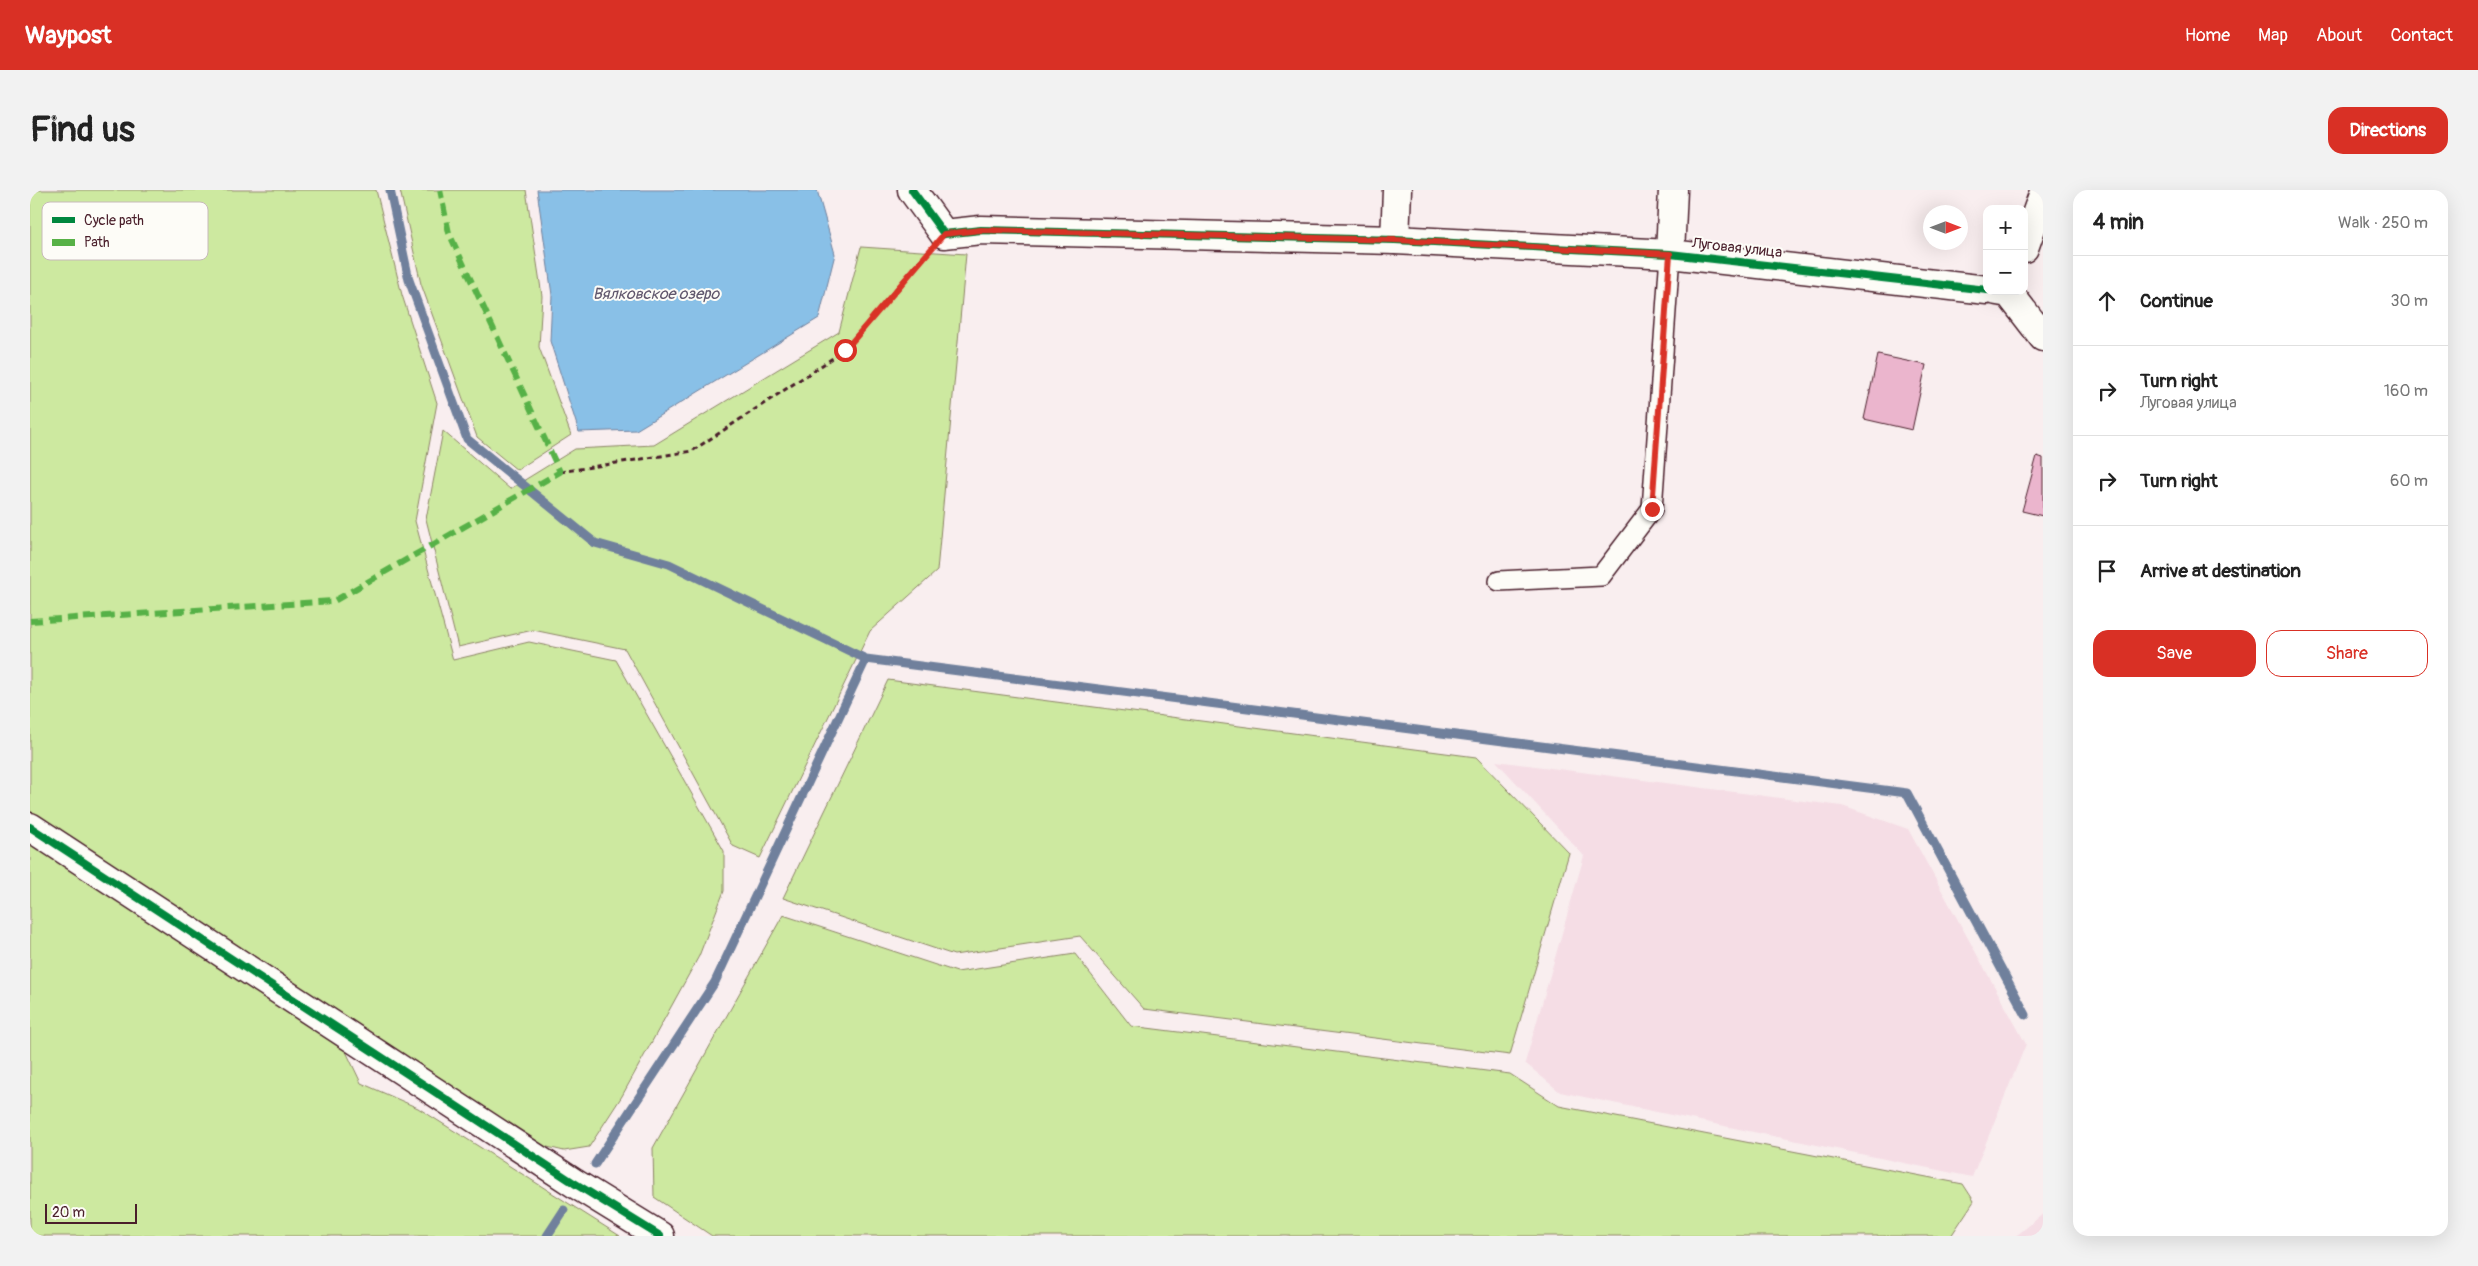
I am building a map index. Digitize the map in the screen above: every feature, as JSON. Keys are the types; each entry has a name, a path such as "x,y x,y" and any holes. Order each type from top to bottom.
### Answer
{"street":[{"path":"912,190 944,234"},
{"path":"1395,240 1397,190"},
{"path":"1670,254 1673,190"},
{"path":"2028,237 2043,195"},
{"name":"Луговая улица","path":"944,234 981,230 1395,240 1670,254 1983,289"},
{"name":"Луговая улица","path":"2004,295 2043,337"},
{"path":"30,828 574,1183 660,1236"}],"lane":[{"path":"1499,580 1601,576 1652,509 1670,254"}],"path":[{"path":"560,472 692,450 845,350 944,234"}],"shaded area":[{"path":"1496,761 1842,806 1908,829 2026,1044 1972,1177 1560,1092 1525,1063 1584,856"},
{"path":"2043,1214 2043,1236 2016,1236"}],"green space":[{"path":"30,190 376,190 402,295 437,403 415,521 453,660 529,642 616,660 724,851 724,891 699,956 622,1096 589,1147 564,1151 539,1145 30,811"},
{"path":"400,190 526,190 542,296 539,347 571,435 517,470 477,437 421,284"},
{"path":"861,247 966,254 937,571 870,631 760,858 733,846 625,649 533,630 458,647 426,519 443,431 510,489 575,449 654,445 839,332"},
{"path":"888,680 1476,757 1569,853 1510,1055 1144,1009 1080,936 954,955 783,898"},
{"path":"30,844 342,1043 361,1083 418,1108 620,1236 30,1236"},
{"path":"783,915 957,972 1075,954 1131,1026 1510,1074 1559,1106 1963,1184 1974,1201 1951,1236 712,1236 654,1197 653,1148"}],"water":[{"name":"Вялковское озеро","path":"537,190 817,190 835,254 819,318 636,430 579,432 550,341 552,295"}],"building":[{"path":"1878,355 1926,365 1912,430 1864,419"},
{"path":"2037,456 2043,458 2043,516 2022,511"}],"waterway":[{"path":"390,190 409,280 467,439 595,543 669,564 866,659 1907,793 2026,1015"},
{"path":"595,1164 715,982 866,659"},
{"path":"547,1236 564,1210"}],"marked path":[{"path":"30,621 334,601 560,472 449,233 440,190"}],"cycle path":[{"path":"912,190 944,234 981,230 1395,240 1670,254 1983,290"},
{"path":"30,827 574,1183 660,1236"}],"route":[{"path":"845,350 944,234 981,230 1395,240 1670,254 1652,509"}]}
